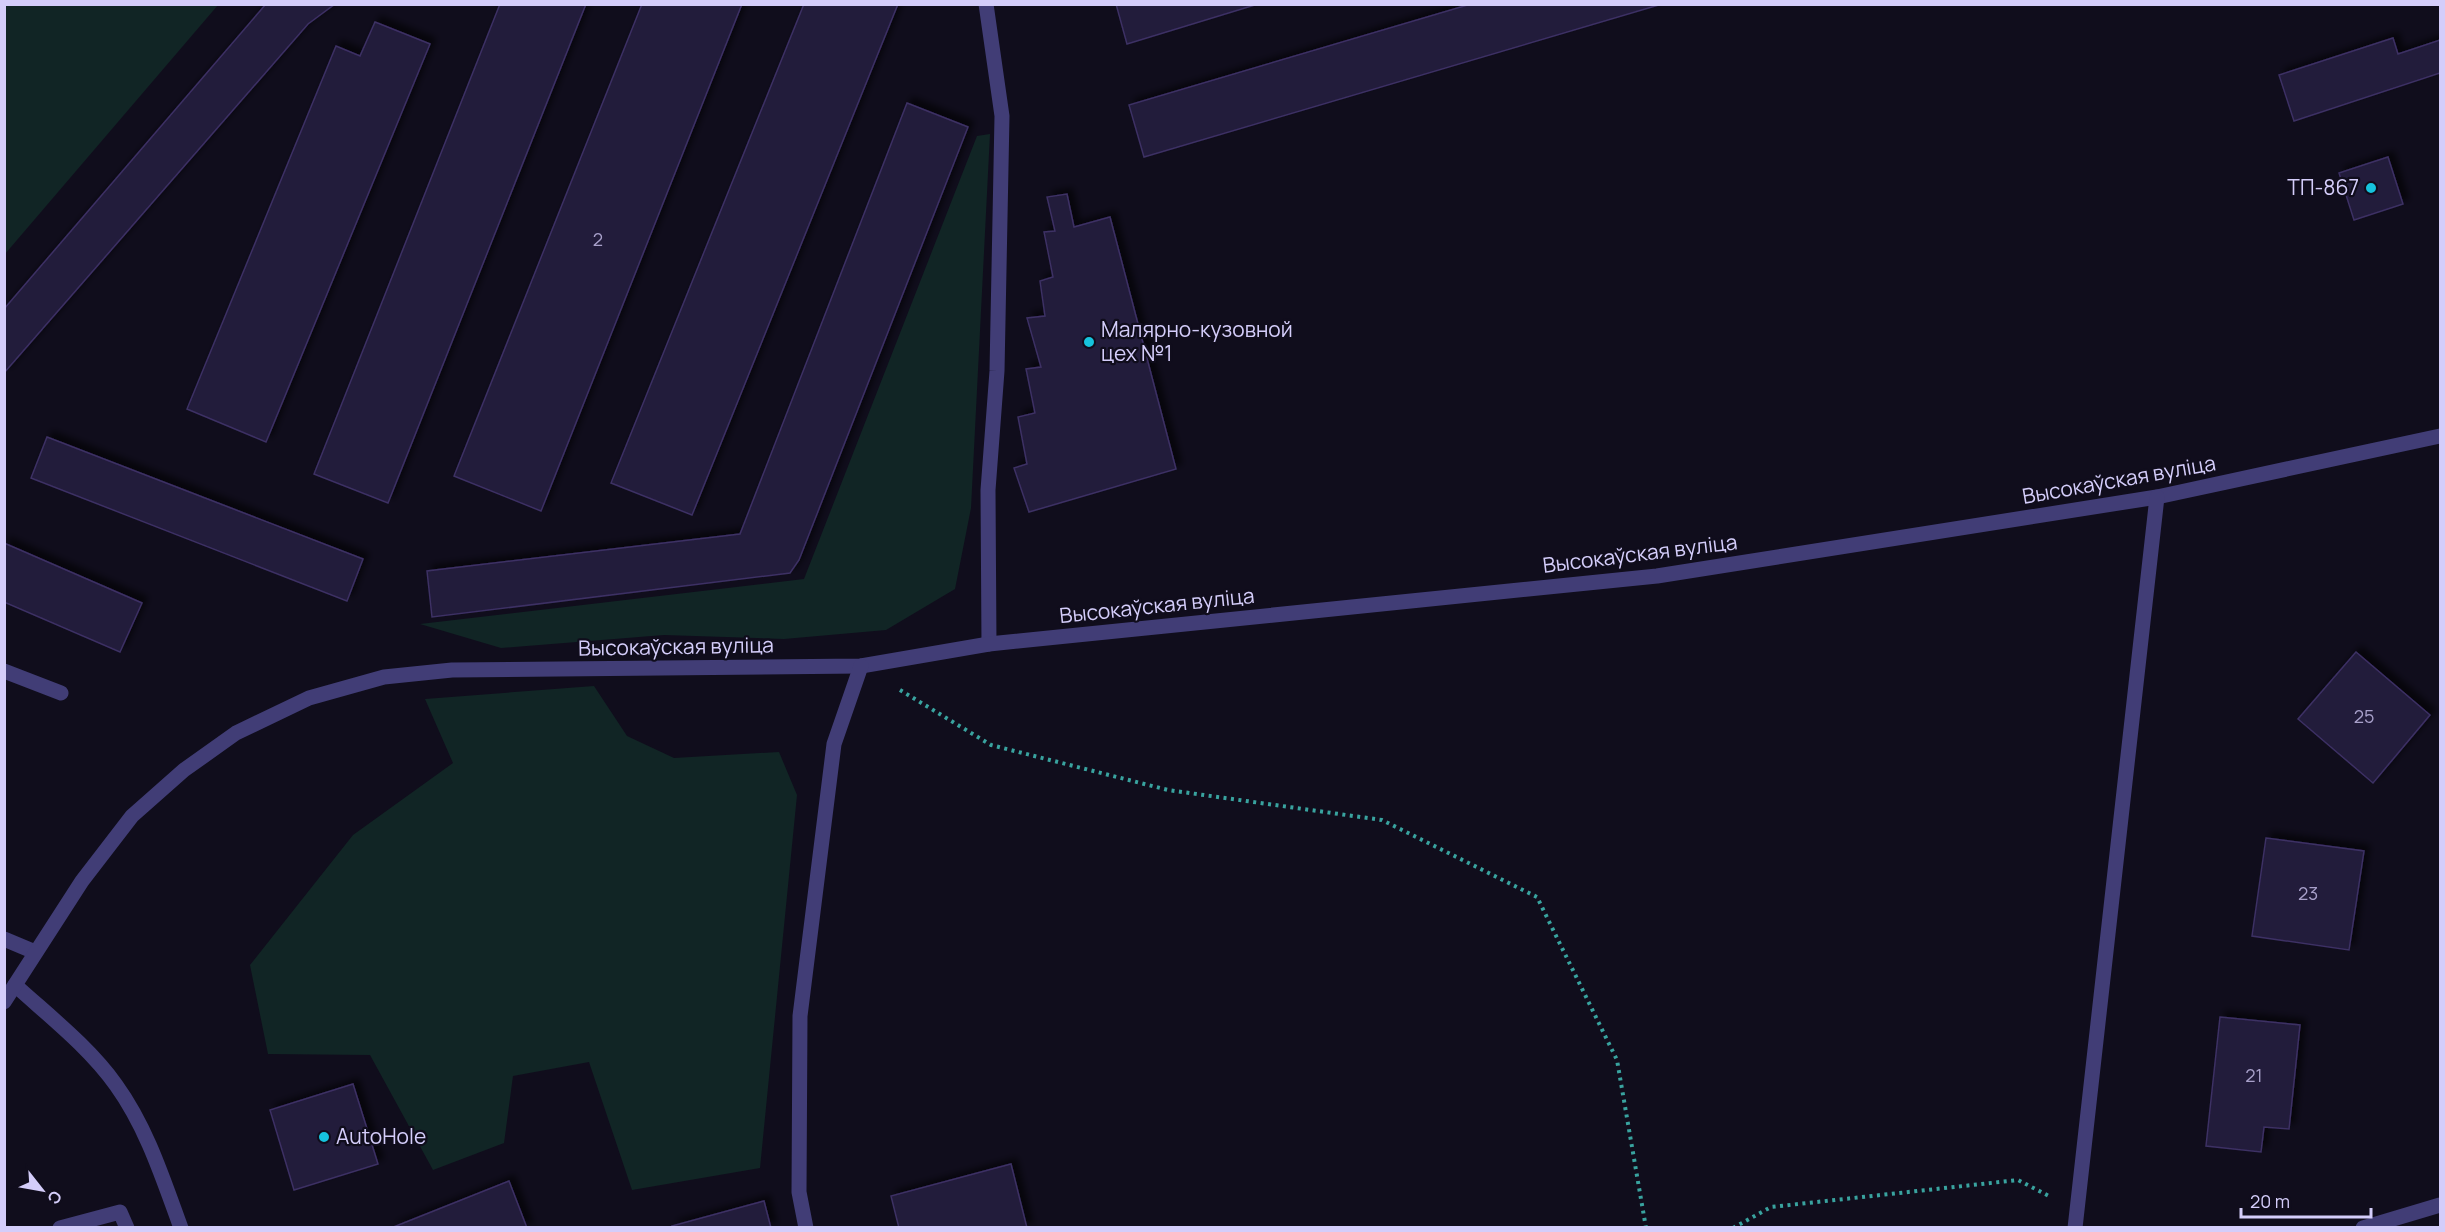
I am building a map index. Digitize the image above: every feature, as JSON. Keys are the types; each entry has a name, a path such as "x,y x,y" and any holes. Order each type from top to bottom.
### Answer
{"street":[{"path":"986,4 1002,116 997,360 988,490 989,644"},
{"name":"Высокаўская вуліца","path":"4,1002 82,881 132,816 184,770 236,733 309,698 384,677 452,670 861,666 989,644 1657,576 2157,497 2440,436"},
{"path":"2075,1227 2157,497"},
{"path":"806,1227 799,1192 800,1016 834,744 861,666"},
{"path":"4,671 61,693"},
{"path":"4,939 35,952"},
{"path":"15,985 91,1055 116,1085 140,1123 181,1227"},
{"path":"2363,1227 2440,1205"},
{"path":"60,1227 120,1212 127,1227"}],"path":[{"path":"861,666 991,745 1168,790 1382,820 1537,897 1617,1060 1646,1227"},
{"path":"1733,1227 1771,1207 2018,1180 2055,1199"}],"green space":[{"path":"4,5 218,5 5,254"},
{"path":"990,134 971,508 955,589 886,630 784,639 664,635 501,648 420,624 804,579 977,136"},
{"path":"594,686 627,736 674,758 779,752 797,795 760,1168 632,1190 589,1062 513,1076 504,1143 433,1170 370,1055 268,1054 250,965 353,835 453,763 425,699"}],"building":[{"path":"266,4 335,4 308,24 4,373 4,309"},
{"path":"500,4 586,4 388,503 314,474"},
{"path":"642,4 742,4 541,511 454,476"},
{"path":"804,4 898,4 692,515 611,483"},
{"path":"1116,4 1258,4 1127,44"},
{"path":"1471,4 1662,4 1144,157 1129,105"},
{"path":"375,22 430,44 266,442 187,409 336,46 360,56"},
{"path":"2393,38 2398,54 2440,40 2440,73 2294,121 2279,75"},
{"path":"907,103 968,127 799,560 790,573 432,617 427,571 740,534"},
{"name":"ТП-867","path":"2388,157 2403,204 2354,220 2339,173"},
{"name":"Малярно-кузовной цех №1","path":"1067,194 1074,227 1110,217 1176,469 1029,512 1014,468 1027,464 1018,417 1035,413 1026,369 1041,367 1027,318 1045,316 1040,281 1053,277 1044,232 1055,231 1047,197"},
{"path":"47,437 363,559 347,601 31,478"},
{"path":"4,543 142,603 120,652 4,602"},
{"path":"2356,652 2430,715 2373,783 2298,719"},
{"path":"2266,838 2364,851 2349,950 2252,936"},
{"path":"2220,1017 2300,1025 2289,1129 2264,1127 2261,1152 2206,1146"},
{"name":"AutoHole","path":"353,1084 378,1164 294,1190 270,1110"},
{"path":"1011,1164 1027,1228 899,1228 891,1196"},
{"path":"509,1181 527,1228 391,1228"},
{"path":"764,1201 771,1228 673,1228 672,1226"}],"place":[{"name":"ТП-867","path":"2371,188"},
{"name":"Малярно-кузовной цех №1","path":"1089,342"},
{"name":"AutoHole","path":"324,1137"}]}
